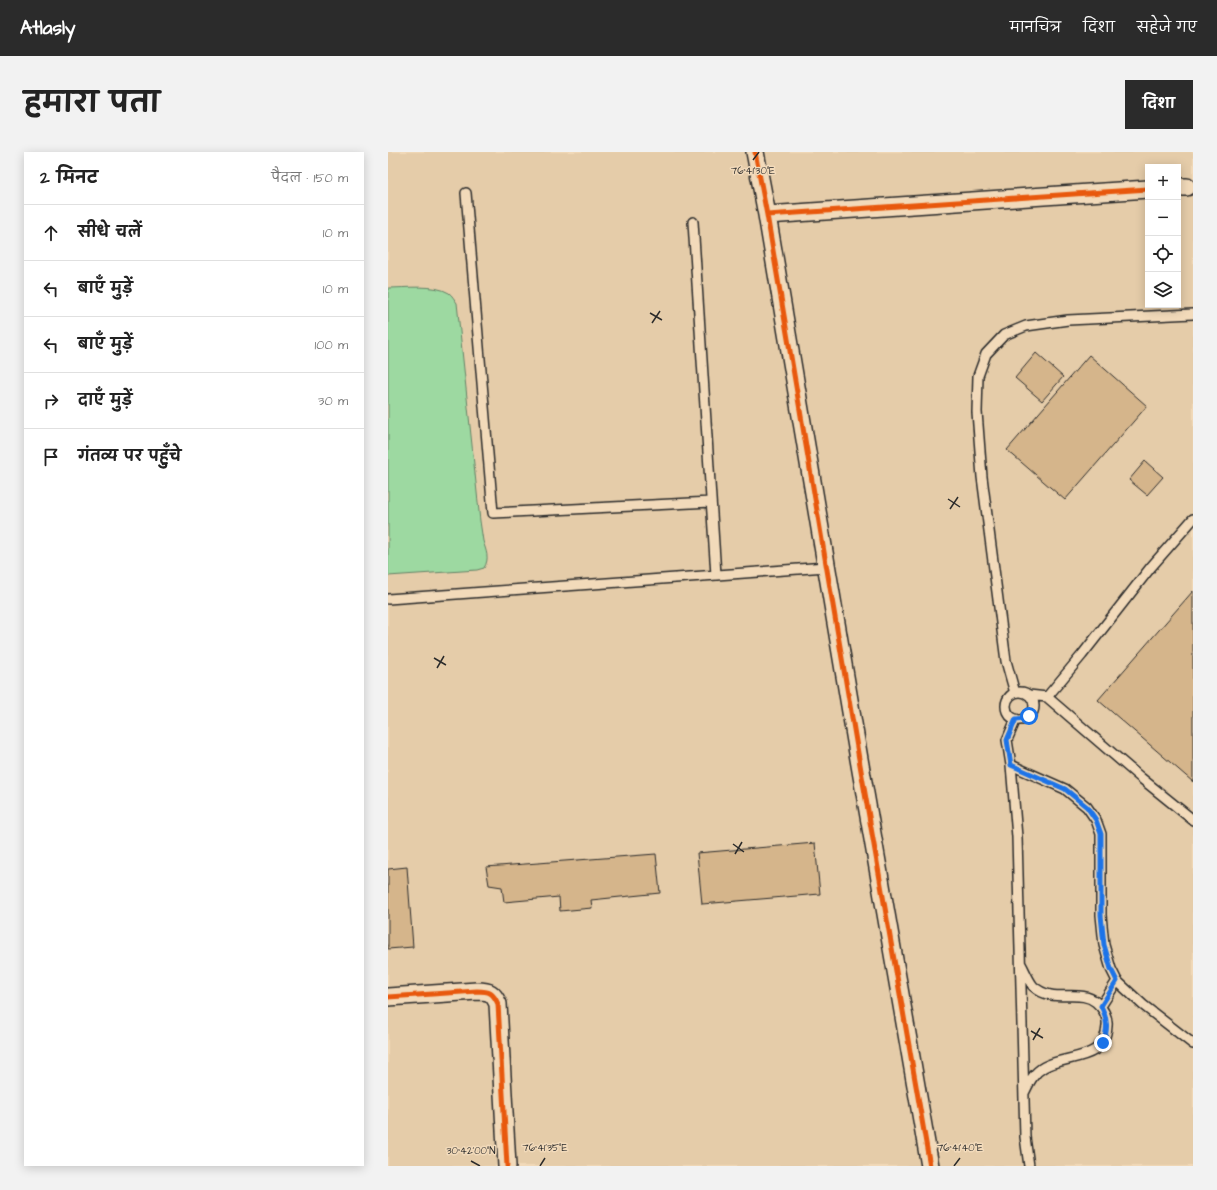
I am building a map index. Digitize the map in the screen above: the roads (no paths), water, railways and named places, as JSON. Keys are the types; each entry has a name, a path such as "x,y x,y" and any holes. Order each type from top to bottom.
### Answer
{"street":[{"path":"755,152 930,1166"},
{"path":"767,215 1145,189"},
{"path":"388,997 477,991 486,991 494,995 498,1004 507,1166"}],"lane":[{"path":"466,193 493,513 711,502"},
{"path":"693,222 716,575"},
{"path":"1015,693 1006,661 982,477 977,412 978,376 986,354 1004,335 1026,326 1068,320 1193,314"},
{"path":"1047,697 1082,656 1151,567 1193,519"},
{"path":"388,599 826,567"},
{"path":"1029,695 1033,703 1032,712 1025,718 1016,719 1009,714 1006,706 1008,698 1015,693 1022,692 1029,695 1047,697 1141,778 1193,820"},
{"path":"1016,719 1007,740 1011,765 1017,837 1025,1137 1029,1166"},
{"path":"1011,765 1065,789 1087,807 1096,820 1101,834 1101,915 1104,945 1111,969 1117,981 1144,1005 1193,1044"},
{"path":"1020,961 1032,985 1040,991 1058,996 1082,996 1093,1000 1101,1006 1105,1014 1107,1024 1103,1043 1096,1050 1086,1054 1066,1058 1043,1067 1036,1072 1024,1094"},
{"path":"1101,1006 1117,981"}]}
